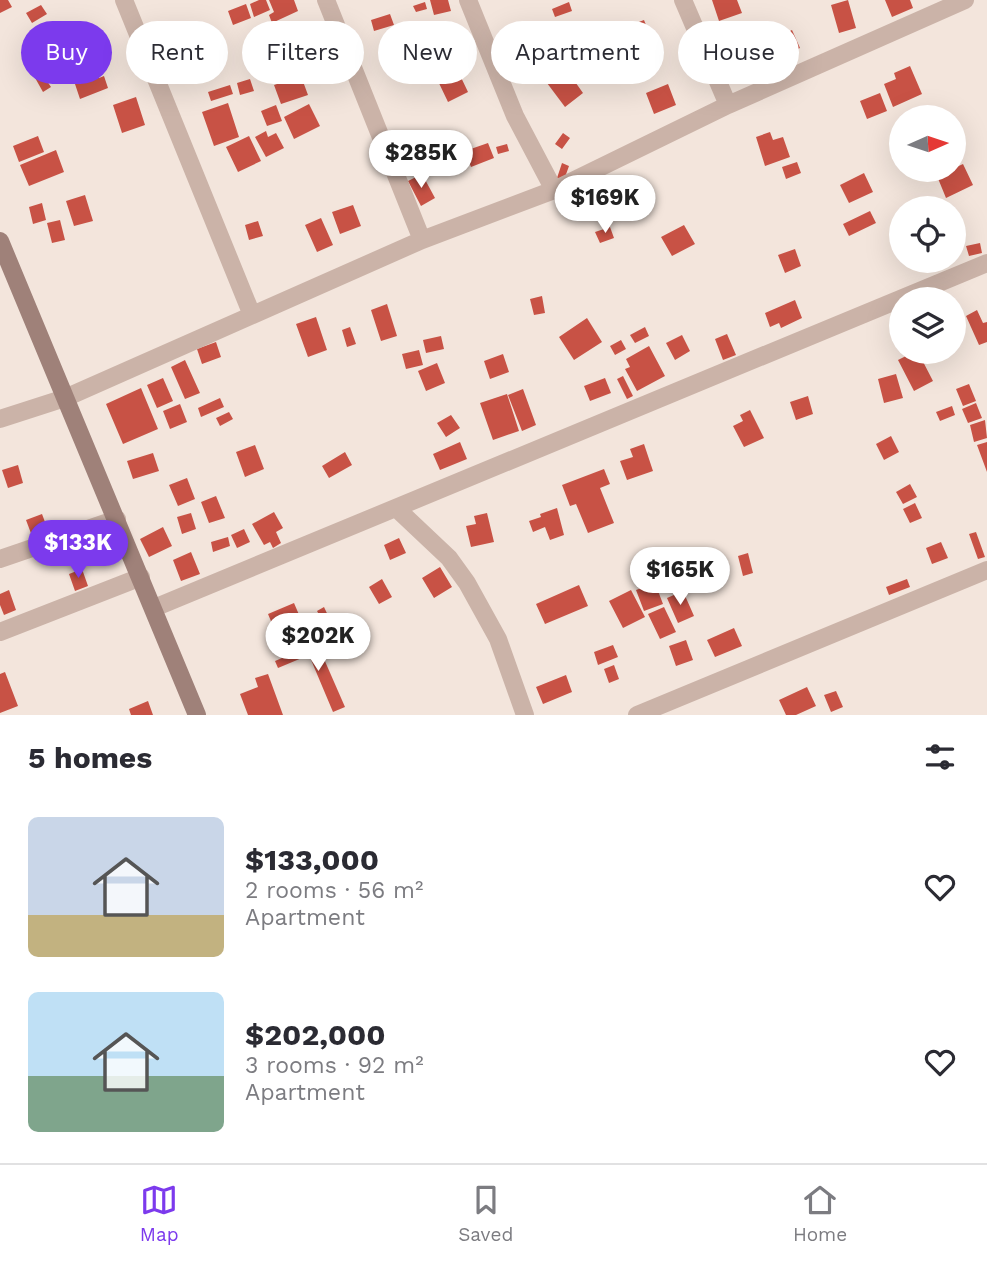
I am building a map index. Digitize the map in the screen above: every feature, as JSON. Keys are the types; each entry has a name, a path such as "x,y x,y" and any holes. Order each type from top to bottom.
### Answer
{"street":[{"path":"124,0 252,316"},
{"path":"326,0 422,240"},
{"path":"468,0 515,116 554,190"},
{"path":"683,0 728,105"},
{"path":"0,419 65,398 422,240 554,190 728,105 965,0"},
{"path":"0,241 197,715"},
{"path":"154,608 987,263"},
{"path":"396,508 449,558 467,583 498,639 525,715"},
{"path":"0,559 117,519"},
{"path":"637,715 987,570"},
{"path":"0,632 141,577"}],"building":[{"path":"0,0 8,0 12,7 0,13"},
{"path":"266,0 270,10 254,17 250,4"},
{"path":"269,0 294,0 298,11 271,21 269,15 274,12"},
{"path":"430,0 448,0 451,11 434,15"},
{"path":"712,0 737,0 742,13 719,21"},
{"path":"848,0 856,28 839,33 831,5"},
{"path":"885,0 910,0 913,8 892,17"},
{"path":"425,2 427,9 416,12 413,6"},
{"path":"569,2 572,11 555,17 552,9"},
{"path":"246,4 251,18 233,25 228,11"},
{"path":"41,5 47,14 31,21 26,13"},
{"path":"390,14 393,21 378,21 378,30 374,31 371,20"},
{"path":"910,66 922,94 892,105 884,84 896,79 894,73"},
{"path":"237,83 252,84 254,91 240,95"},
{"path":"38,84 49,84 51,87 43,92"},
{"path":"75,84 107,84 108,88 80,99"},
{"path":"304,84 308,95 281,104 274,85"},
{"path":"439,84 464,84 468,92 448,102"},
{"path":"548,84 577,84 583,93 565,107"},
{"path":"668,84 676,105 654,114 646,93"},
{"path":"230,85 233,94 211,101 208,92"},
{"path":"880,93 887,111 867,119 860,101"},
{"path":"136,97 145,125 122,133 113,105"},
{"path":"228,103 239,137 214,146 202,112"},
{"path":"309,104 320,126 294,139 284,117"},
{"path":"276,105 282,121 267,126 261,111"},
{"path":"266,131 268,137 276,133 284,148 266,157 255,137"},
{"path":"770,132 773,140 783,137 790,157 765,166 756,137"},
{"path":"563,133 570,138 562,149 555,144"},
{"path":"38,136 44,152 19,162 13,146"},
{"path":"249,136 261,161 238,172 226,147"},
{"path":"488,143 494,158 471,167 465,151"},
{"path":"507,144 509,151 498,154 496,147"},
{"path":"56,150 64,172 29,186 20,165"},
{"path":"797,162 801,173 786,179 782,167"},
{"path":"562,163 569,166 564,180 557,178"},
{"path":"966,170 973,185 945,196 939,182 966,182"},
{"path":"864,173 873,192 849,203 840,185"},
{"path":"422,174 435,198 421,206 408,181"},
{"path":"85,195 93,221 74,226 66,201"},
{"path":"42,203 46,220 33,224 29,207"},
{"path":"353,205 361,226 340,234 332,212"},
{"path":"870,211 876,223 849,236 843,224"},
{"path":"321,218 333,245 317,252 305,225"},
{"path":"60,220 65,240 52,243 47,223"},
{"path":"258,221 263,236 249,240 245,225"},
{"path":"684,225 695,244 672,256 661,237"},
{"path":"610,227 614,238 600,243 595,232"},
{"path":"980,243 982,253 969,256 966,246"},
{"path":"795,249 801,266 785,273 778,255"},
{"path":"542,296 545,313 534,315 530,299"},
{"path":"795,300 802,318 781,328 779,323 770,327 765,313"},
{"path":"387,304 397,336 381,341 371,310"},
{"path":"977,310 983,323 987,322 987,342 979,345 966,316"},
{"path":"316,317 327,350 308,357 296,324"},
{"path":"587,318 602,342 574,360 559,337"},
{"path":"350,327 356,344 347,347 342,330"},
{"path":"645,327 649,336 635,343 630,335"},
{"path":"727,334 736,355 723,360 715,339"},
{"path":"682,335 690,351 675,360 666,343"},
{"path":"441,336 444,349 426,353 423,340"},
{"path":"621,340 626,349 615,355 610,346"},
{"path":"216,342 221,357 202,364 197,349"},
{"path":"649,346 665,376 637,391 625,369 630,367 626,359"},
{"path":"419,350 423,365 406,369 402,354"},
{"path":"503,354 509,372 490,379 484,361"},
{"path":"185,360 200,393 185,399 171,367"},
{"path":"437,363 445,383 426,391 418,371"},
{"path":"900,364 924,364 933,381 914,391"},
{"path":"896,374 903,398 884,403 878,379"},
{"path":"623,376 633,396 627,399 617,379"},
{"path":"163,378 173,401 157,408 147,385"},
{"path":"605,378 611,393 590,401 584,386"},
{"path":"969,384 976,401 963,406 956,389"},
{"path":"141,388 158,429 123,444 106,404"},
{"path":"523,389 536,425 522,431 508,395"},
{"path":"507,394 519,431 493,440 480,403"},
{"path":"808,396 813,414 796,420 790,402"},
{"path":"220,398 224,407 201,417 198,408"},
{"path":"976,403 982,418 968,423 962,409"},
{"path":"180,404 187,422 170,429 163,411"},
{"path":"952,406 955,415 940,421 936,412"},
{"path":"750,410 764,438 744,447 733,426 743,421 740,415"},
{"path":"229,412 233,419 220,426 216,418"},
{"path":"451,415 460,428 446,437 437,423"},
{"path":"985,420 987,438 974,442 970,425"},
{"path":"891,436 899,452 884,460 876,444"},
{"path":"460,442 467,459 440,470 433,454"},
{"path":"987,442 987,472 977,445"},
{"path":"644,444 653,471 627,480 620,461 633,457 630,449"},
{"path":"255,445 264,469 245,477 236,452"},
{"path":"345,452 352,465 329,478 322,466"},
{"path":"153,453 159,471 133,479 127,461"},
{"path":"18,465 23,483 8,488 2,470"},
{"path":"604,469 610,484 600,488 614,523 588,533 576,504 570,506 562,485"},
{"path":"187,478 195,499 178,506 169,485"},
{"path":"910,484 917,497 903,504 896,492"},
{"path":"216,496 225,518 209,523 201,502"},
{"path":"915,503 922,518 910,523 903,509"},
{"path":"557,508 564,535 550,540 545,527 533,532 529,521"},
{"path":"274,512 283,528 276,532 281,543 273,548 270,542 264,545 252,524"},
{"path":"191,513 196,529 182,534 177,517"},
{"path":"487,513 494,542 471,547 466,526 476,524 474,516"},
{"path":"42,514 51,538 35,544 26,520"},
{"path":"163,527 172,546 149,557 140,539"},
{"path":"244,529 250,542 237,548 231,535"},
{"path":"976,532 985,557 978,559 969,534"},
{"path":"228,537 230,546 213,552 211,542"},
{"path":"399,538 406,553 390,560 384,545"},
{"path":"941,542 948,558 932,564 926,548"},
{"path":"191,552 200,574 181,581 173,560"},
{"path":"748,553 753,573 743,576 738,556"},
{"path":"440,567 452,587 434,598 422,578"},
{"path":"82,569 88,586 75,591 69,574"},
{"path":"382,579 392,597 379,604 369,587"},
{"path":"907,579 910,587 889,595 886,587"},
{"path":"655,583 663,604 644,611 636,590"},
{"path":"579,585 588,606 545,624 536,604"},
{"path":"9,590 16,610 4,615 0,594"},
{"path":"631,590 645,617 623,628 609,601"},
{"path":"683,591 694,616 678,623 667,598"},
{"path":"294,603 309,638 283,650 268,614"},
{"path":"324,607 333,626 327,629 317,611"},
{"path":"664,607 676,632 660,639 648,614"},
{"path":"734,628 742,646 715,657 707,640"},
{"path":"686,640 693,660 676,666 669,646"},
{"path":"317,643 345,707 333,712 309,655 278,668 275,661"},
{"path":"613,645 618,657 598,665 594,652"},
{"path":"614,665 619,679 609,683 604,669"},
{"path":"5,672 18,706 0,713 0,674"},
{"path":"268,674 283,715 248,715 240,694 258,687 255,678"},
{"path":"566,675 572,692 543,704 536,687"},
{"path":"807,687 816,706 796,715 786,715 779,700"},
{"path":"836,691 843,707 831,712 824,695"},
{"path":"148,701 153,715 131,715 129,709"}]}
